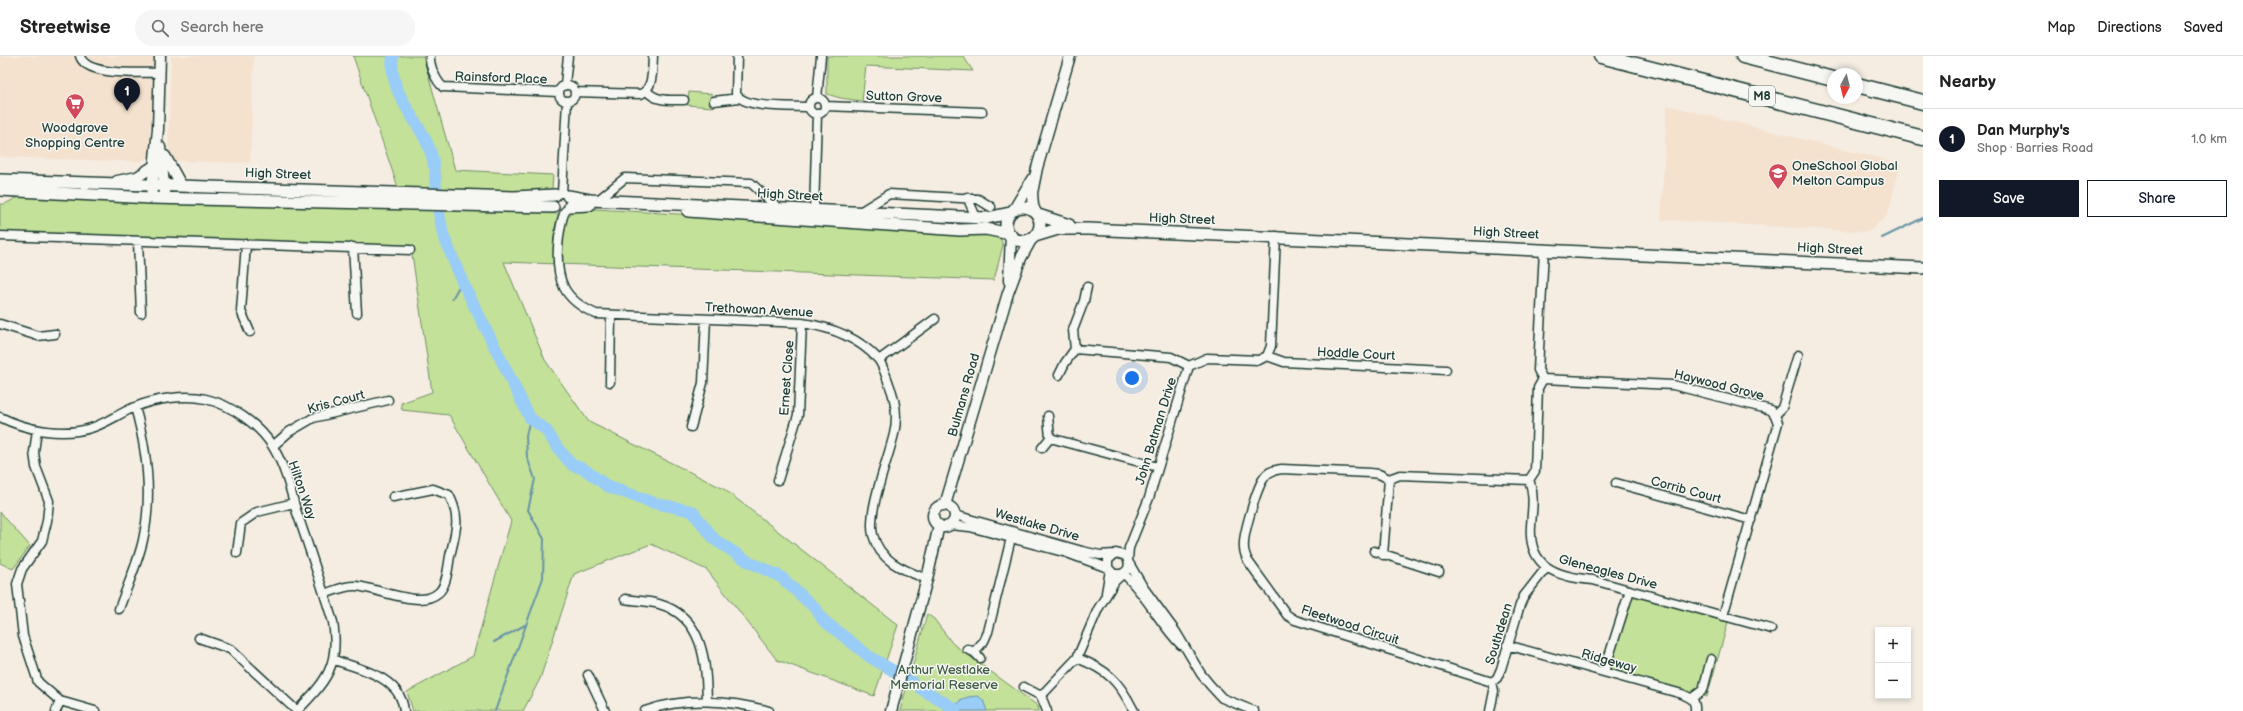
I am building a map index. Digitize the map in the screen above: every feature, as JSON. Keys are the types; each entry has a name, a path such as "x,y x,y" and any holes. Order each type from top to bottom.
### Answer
{"highway":[{"name":"M8","path":"1601,56 1923,138"},
{"path":"1743,56 1827,77"},
{"path":"1863,87 1923,102"}],"main road":[{"name":"High Street","path":"0,180 514,197 580,204 960,230 986,229 1010,234"},
{"name":"High Street","path":"0,190 164,199 561,202 598,200 814,211 976,217 997,217 1012,212"},
{"path":"1022,207 1032,210 1037,214 1040,227 1034,237 1019,240 1010,234 1007,222 1012,212 1022,207"},
{"name":"High Street","path":"1037,214 1060,223 1088,229"},
{"name":"High Street","path":"1034,237 1058,229 1088,229 1276,236 1923,268"}],"street":[{"path":"80,56 84,62 96,70 160,73"},
{"path":"151,198 158,129 160,56"},
{"name":"Rainsford Place","path":"430,56 430,60 439,83 443,87 558,92"},
{"path":"565,84 571,85 575,92 574,98 568,101 562,100 558,92 565,84 568,56"},
{"path":"575,92 634,95 647,91 650,85 653,56"},
{"path":"737,56 736,94 739,98 746,102 757,104 809,107"},
{"path":"817,98 821,56"},
{"path":"1037,214 1033,206 1032,193 1037,168 1070,56"},
{"path":"647,91 652,97 684,100"},
{"path":"714,101 739,98"},
{"path":"809,107 811,101 817,98"},
{"path":"809,107 812,112 817,114 823,112 825,106 823,101 817,98"},
{"name":"Trethowan Avenue","path":"568,101 557,267 566,292 581,307 596,314 802,323 822,326 838,331 879,360 893,393 897,414 894,433 872,523 873,535 880,550 893,565 927,579"},
{"name":"Sutton Grove","path":"825,106 982,112"},
{"path":"814,211 817,114"},
{"path":"158,129 165,185 164,199"},
{"path":"160,145 170,167 181,185"},
{"path":"109,183 137,177 154,166"},
{"path":"1012,212 1037,168"},
{"path":"598,200 625,178 726,181 751,183 778,208"},
{"path":"859,213 889,194 967,197 984,201 991,207"},
{"path":"967,197 976,217"},
{"name":"Bulmans Road","path":"1008,293 1010,234"},
{"path":"0,236 410,250"},
{"path":"1267,356 1272,346 1276,236"},
{"name":"Bulmans Road","path":"945,505 1008,293 1021,258 1034,237"},
{"path":"138,241 141,313"},
{"path":"246,244 241,312 250,332"},
{"path":"353,247 357,313"},
{"name":"Gleneagles Drive","path":"1544,249 1538,370 1542,379 1538,388 1535,471 1529,480 1533,491 1531,528 1533,550 1546,568 1574,578 1593,580 1771,629"},
{"path":"1059,375 1065,363 1075,350 1073,330 1084,301 1087,288"},
{"path":"610,382 611,315"},
{"path":"692,427 703,383 706,319"},
{"path":"879,360 935,319"},
{"name":"Ernest Close","path":"778,480 798,415 802,323"},
{"path":"0,324 38,336 55,334"},
{"path":"1075,350 1171,357 1189,366"},
{"path":"1776,415 1782,408 1798,355"},
{"name":"John Batman Drive","path":"1128,561 1129,548 1158,467 1189,366 1207,358 1259,360 1267,356"},
{"name":"Hoddle Court","path":"1267,356 1284,362 1446,370"},
{"name":"Haywood Grove","path":"1542,379 1673,385 1771,410 1776,415 1778,423 1723,616"},
{"name":"Hilton Way","path":"0,417 37,430 73,431 90,428 135,407 176,398 206,399 228,408 251,422 273,446 286,472 294,503 333,622 335,635 334,660 322,685 297,711"},
{"name":"Kris Court","path":"273,446 289,432 313,418 388,400"},
{"path":"119,609 143,541 147,513 147,456 135,407"},
{"path":"1042,448 1050,438 1048,416"},
{"path":"37,430 35,460 36,468 49,501 47,521 42,541 22,569 17,584 23,636 38,682 60,701 95,711"},
{"path":"1050,438 1158,467"},
{"name":"Fleetwood Circuit","path":"1492,682 1295,620 1287,615 1248,561 1244,553 1243,541 1258,488 1264,477 1272,471 1282,469 1370,473 1379,474 1389,479 1400,475 1529,480"},
{"path":"1383,554 1389,479"},
{"name":"Corrib Court","path":"1616,483 1751,520"},
{"path":"324,594 355,586 416,599 426,599 439,593 444,583 457,526 456,509 449,495 433,489 393,497"},
{"path":"236,553 241,523 257,512 294,503"},
{"path":"945,505 952,508 955,515 950,525 945,526 939,525 934,520 934,513 938,507 945,505"},
{"name":"Westlake Drive","path":"955,515 1082,551 1100,555 1115,554"},
{"path":"891,711 927,579 939,525"},
{"name":"Westlake Drive","path":"950,525 970,528 1067,553 1109,569"},
{"name":"John Batman Drive","path":"1115,554 1134,534"},
{"path":"974,653 984,641 988,632 1011,538"},
{"path":"1374,551 1439,572"},
{"path":"1104,600 1109,569 1108,560 1115,554 1123,554 1143,587 1176,632 1201,674 1222,698 1250,710"},
{"path":"1041,696 1077,658 1104,600 1122,574 1128,569 1128,561"},
{"name":"Southdean","path":"1490,711 1494,691 1492,682 1497,678 1501,669 1507,645 1524,596 1546,568"},
{"path":"1109,569 1114,574 1122,574 1138,588 1169,634 1191,656"},
{"path":"1604,672 1630,590"},
{"path":"625,599 658,604 671,608 691,625 699,638 704,654 707,701"},
{"path":"199,638 230,649 297,711"},
{"name":"Ridgeway","path":"1507,645 1692,698"},
{"path":"1077,658 1099,667 1111,676 1121,687 1134,711"},
{"path":"1695,711 1695,705 1692,698 1703,690 1712,659"},
{"path":"334,660 384,679 397,691 404,711"},
{"path":"588,675 605,711"},
{"path":"1024,687 1041,696 1047,711"},
{"path":"56,711 60,701"},
{"path":"645,711 660,706 707,701 750,706 769,711"}],"shaded area":[{"name":"Woodgrove Shopping Centre","path":"0,56 154,56 149,155 141,162 0,157"},
{"path":"171,56 254,56 250,163 173,161 168,155"},
{"name":"OneSchool Global Melton Campus","path":"1667,105 1901,164 1887,216 1868,232 1661,220"}],"green space":[{"path":"353,56 423,56 455,170 553,175 552,189 546,210 555,214 566,214 579,208 991,233 1000,238 1003,245 994,280 504,262 545,360 589,422 724,489 898,625 874,696 777,660 707,570 651,544 574,574 540,679 523,711 413,711 407,692 473,656 511,521 449,415 402,410 401,403 432,392 412,254 0,239 0,204 5,204 16,198 32,196 404,205"},
{"path":"827,56 963,56 973,71 866,66 862,101 840,98 827,94"},
{"path":"689,92 712,94 713,107 687,105"},
{"path":"0,512 30,546 13,569 0,563"},
{"path":"1631,595 1728,622 1707,697 1610,670"},
{"name":"Arthur Westlake Memorial Reserve","path":"927,614 934,619 953,644 1038,706 1039,711 900,711"}],"water":[{"path":"978,696 983,700 987,711 955,711 960,700"}],"waterway":[{"path":"393,56 393,71 396,85 431,152 434,166"},
{"path":"435,174 436,190"},
{"path":"438,208 443,234 462,281 530,418 546,430 557,447 572,465 584,469 607,486 654,503 692,511 715,540 749,562 781,577 816,609 823,620 870,657 912,682"},
{"path":"1882,238 1923,218"},
{"path":"452,299 462,281"},
{"path":"495,711 543,578 544,539 528,510 535,479 527,457 526,436 530,418"},
{"path":"494,642 525,625"},
{"path":"920,688 955,709"}],"place":[{"name":"Dan Murphy's","path":"127,111"},
{"name":"Woodgrove Shopping Centre","path":"75,120"},
{"name":"OneSchool Global Melton Campus","path":"1778,190"}]}
